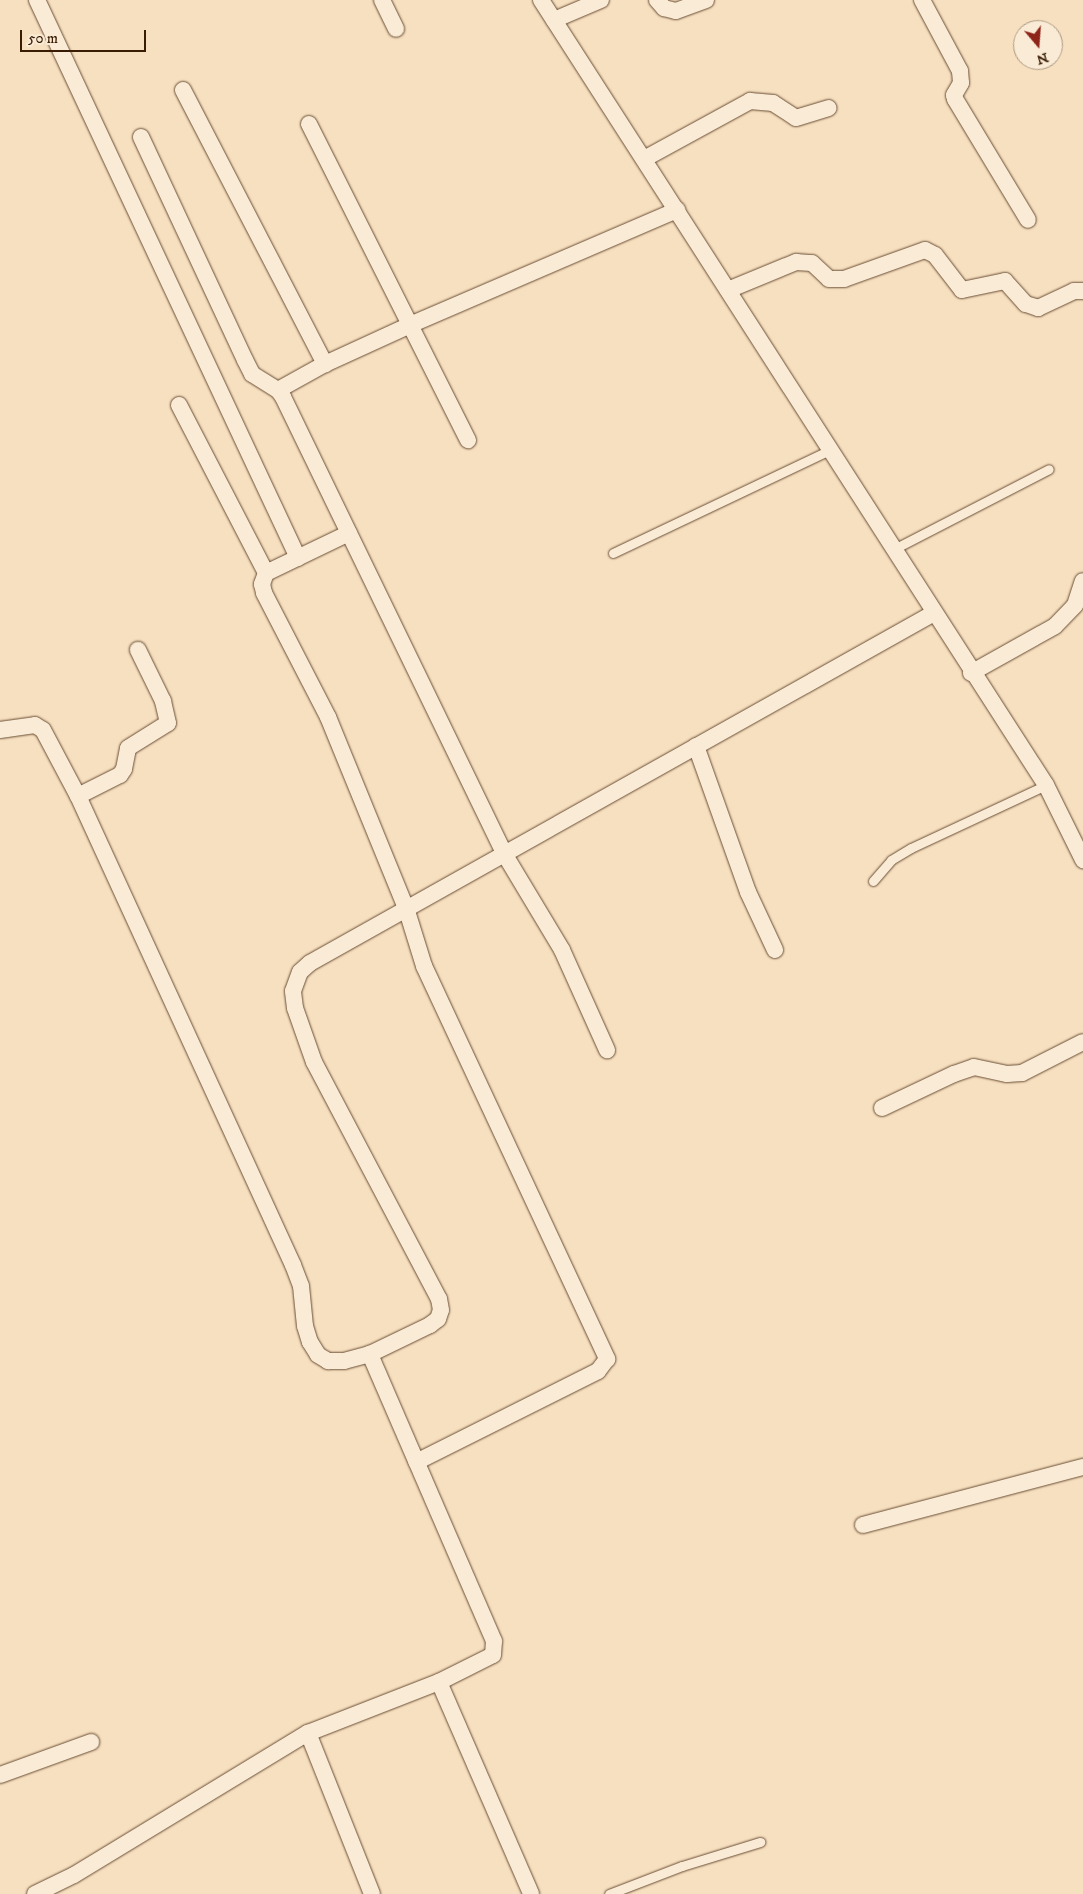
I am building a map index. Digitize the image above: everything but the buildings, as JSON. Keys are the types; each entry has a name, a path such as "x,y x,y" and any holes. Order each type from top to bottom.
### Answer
{"street":[{"path":"37,0 298,558"},
{"path":"382,0 396,29"},
{"path":"541,0 894,549 971,673 1046,785 1083,860"},
{"path":"554,20 601,0"},
{"path":"657,0 664,8 676,11 706,0"},
{"path":"922,0 960,71 961,83 954,95 955,99 1028,220"},
{"path":"183,90 325,364"},
{"path":"644,159 750,101 773,103 796,118 829,108"},
{"path":"309,124 468,440"},
{"path":"141,137 252,374 278,390 505,855 562,950 606,1050"},
{"path":"278,390 325,364 410,324 677,210"},
{"path":"728,290 796,262 812,264 829,279 835,280 870,272 925,250 935,255 962,290 1005,281 1026,304 1038,308 1074,291 1083,291"},
{"path":"178,405 266,573"},
{"path":"349,533 266,573 262,584 264,592 328,717 407,910 424,966 607,1360 598,1371 416,1462"},
{"path":"971,673 1055,626 1072,609 1083,581"},
{"path":"0,730 35,725 42,730 78,796 302,1286 305,1326 310,1342 318,1355 328,1361 370,1354 438,1319 441,1310 439,1299 314,1062 295,1008 294,991 300,972 310,963 934,613"},
{"path":"78,796 120,776 124,769 128,748 168,723 164,701 138,650"},
{"path":"696,746 748,892 774,950"},
{"path":"882,1108 954,1074 974,1067 1007,1074 1022,1073 1083,1042"},
{"path":"35,1894 74,1875 308,1733 439,1682 488,1660 493,1655 494,1641 370,1354"},
{"path":"863,1525 1083,1467"},
{"path":"439,1682 531,1894"},
{"path":"308,1733 372,1894"},
{"path":"0,1775 91,1742"}],"lane":[{"path":"613,553 830,450"},
{"path":"894,549 1049,469"},
{"path":"873,881 891,860 911,848 1046,785"},
{"path":"609,1894 682,1866 760,1842"}]}
